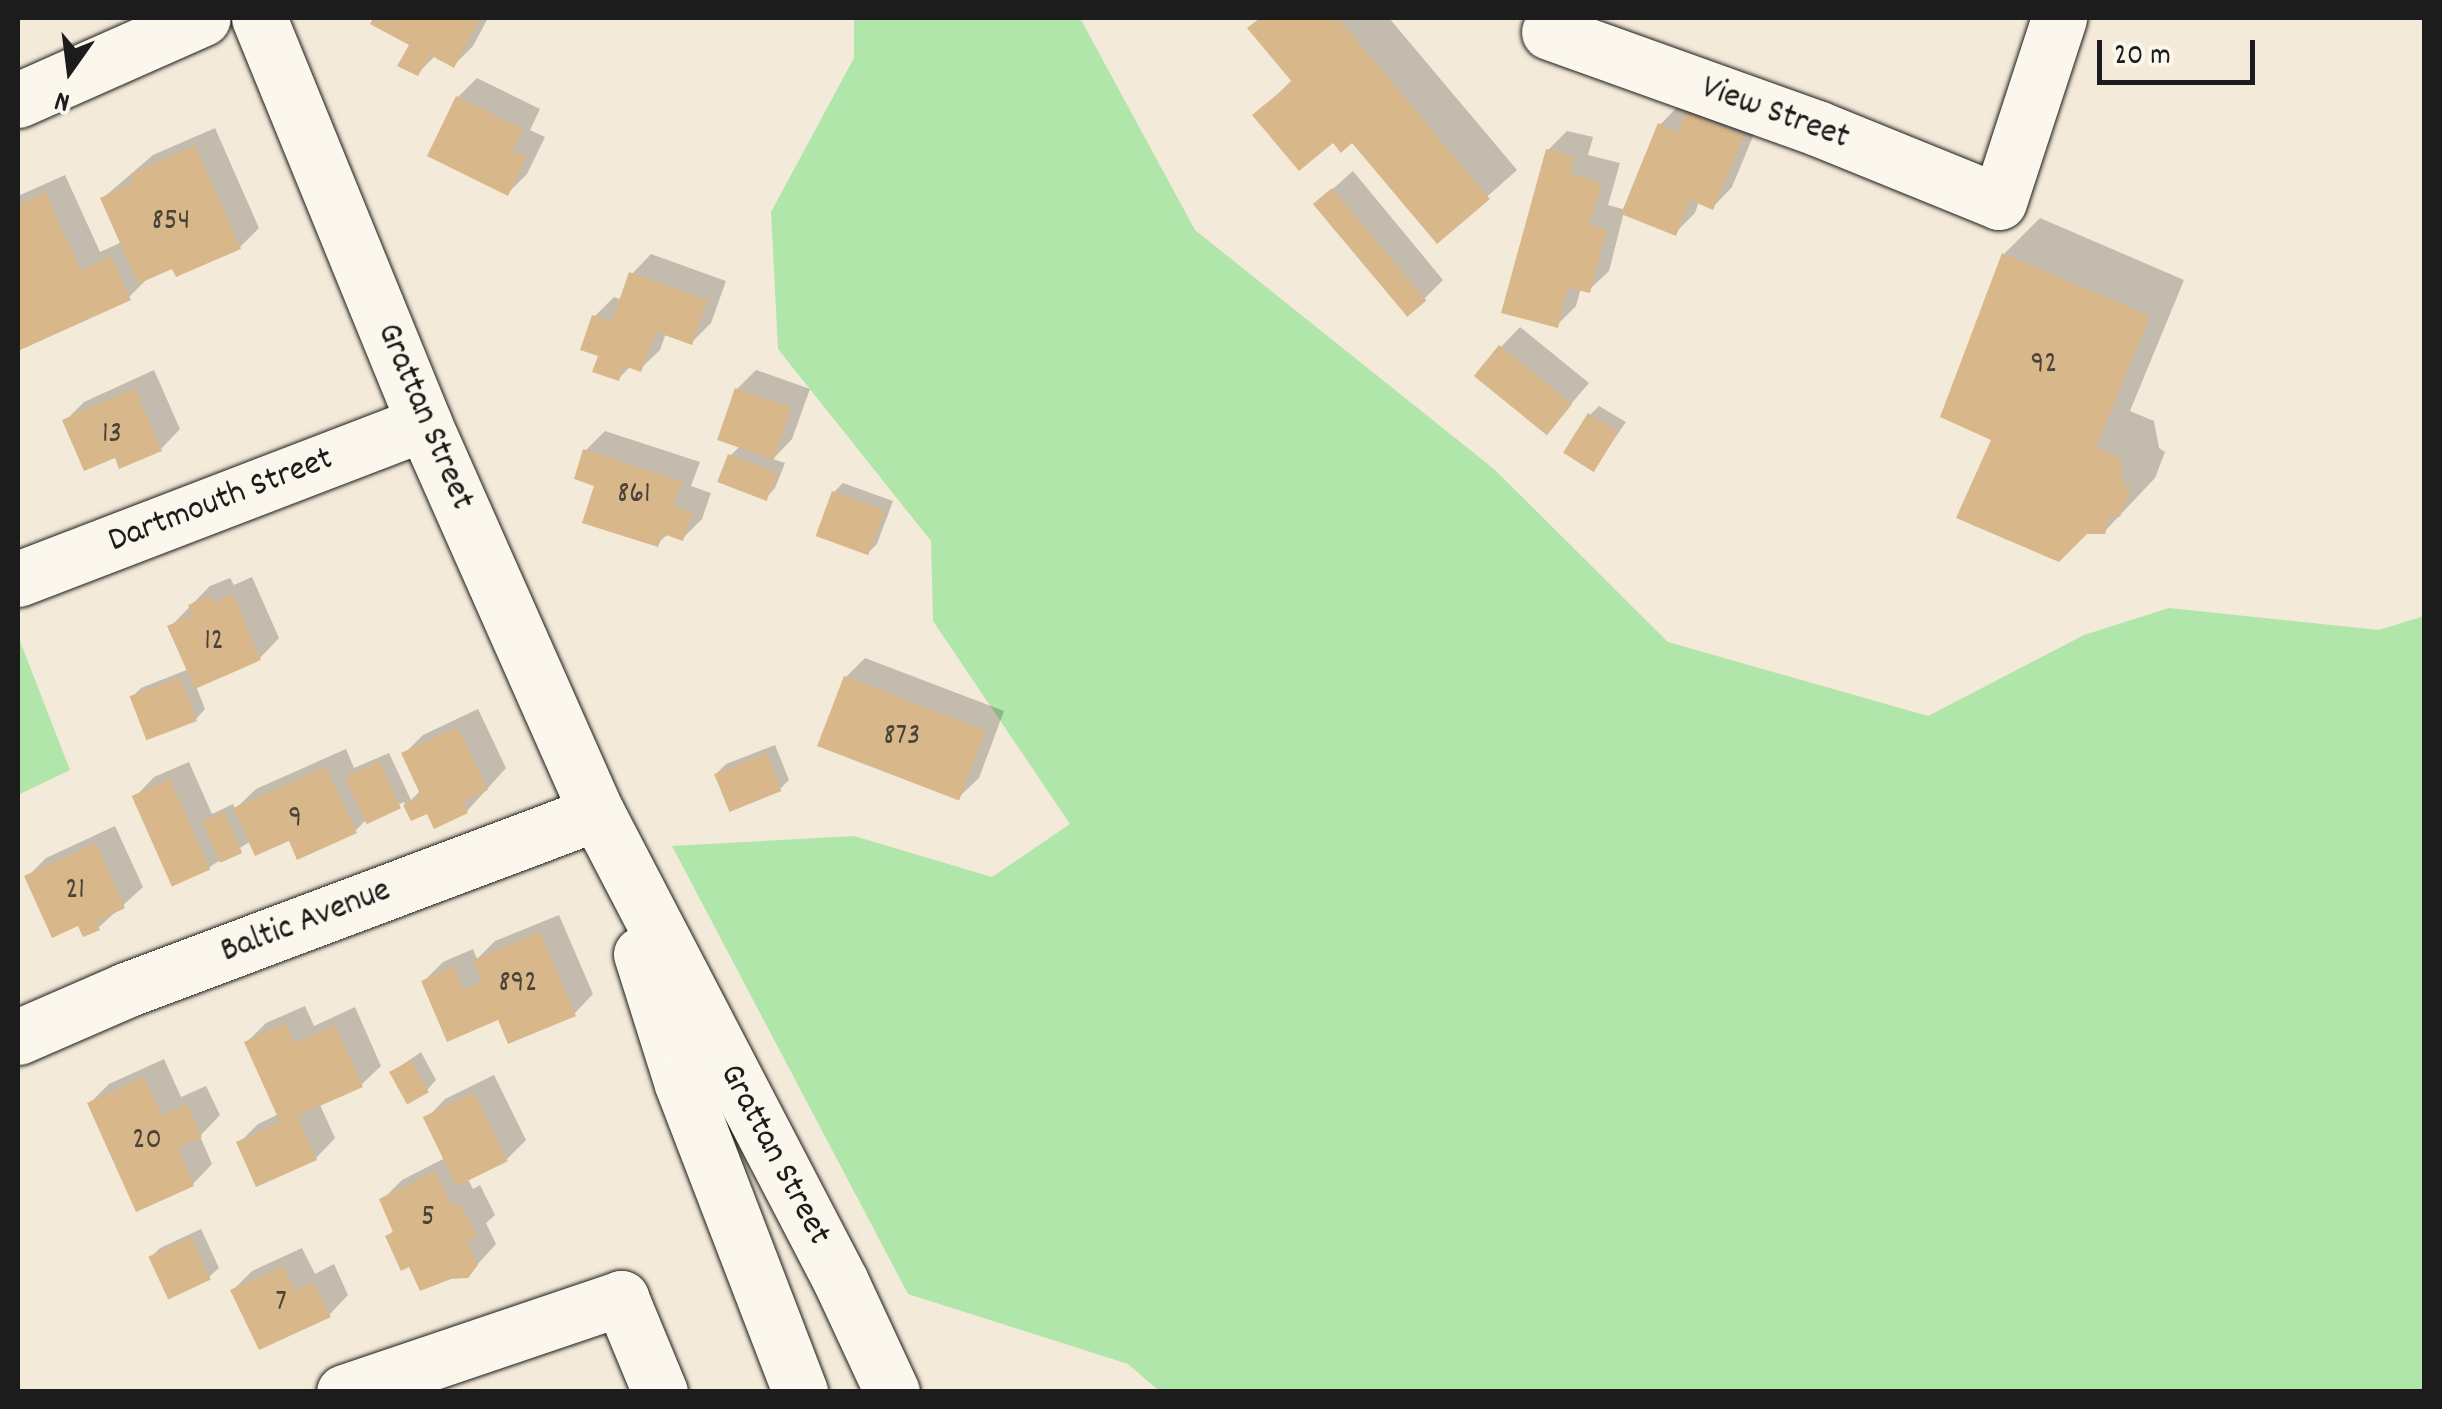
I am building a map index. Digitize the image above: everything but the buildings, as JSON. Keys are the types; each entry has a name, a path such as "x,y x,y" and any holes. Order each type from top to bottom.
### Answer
{"street":[{"path":"18,100 202,18"},
{"name":"Grattan Street","path":"259,18 424,422 597,813 841,1282 892,1392"},
{"name":"View Street","path":"1548,32 1817,128 1999,202 2060,18"},
{"name":"Dartmouth Street","path":"18,579 424,422"},
{"name":"Grattan Street","path":"597,813 682,1084 800,1392"},
{"name":"Baltic Avenue","path":"18,1037 126,990 597,813"},
{"path":"344,1392 620,1298 660,1392"}],"green space":[{"path":"854,18 1080,18 1195,230 1494,469 1668,642 1928,716 2084,635 2169,608 2379,630 2424,616 2424,1391 1159,1391 1128,1364 908,1294 672,846 854,836 992,877 1070,824 933,621 931,541 778,349 771,212 854,58"},
{"path":"18,636 70,770 18,795"}]}
